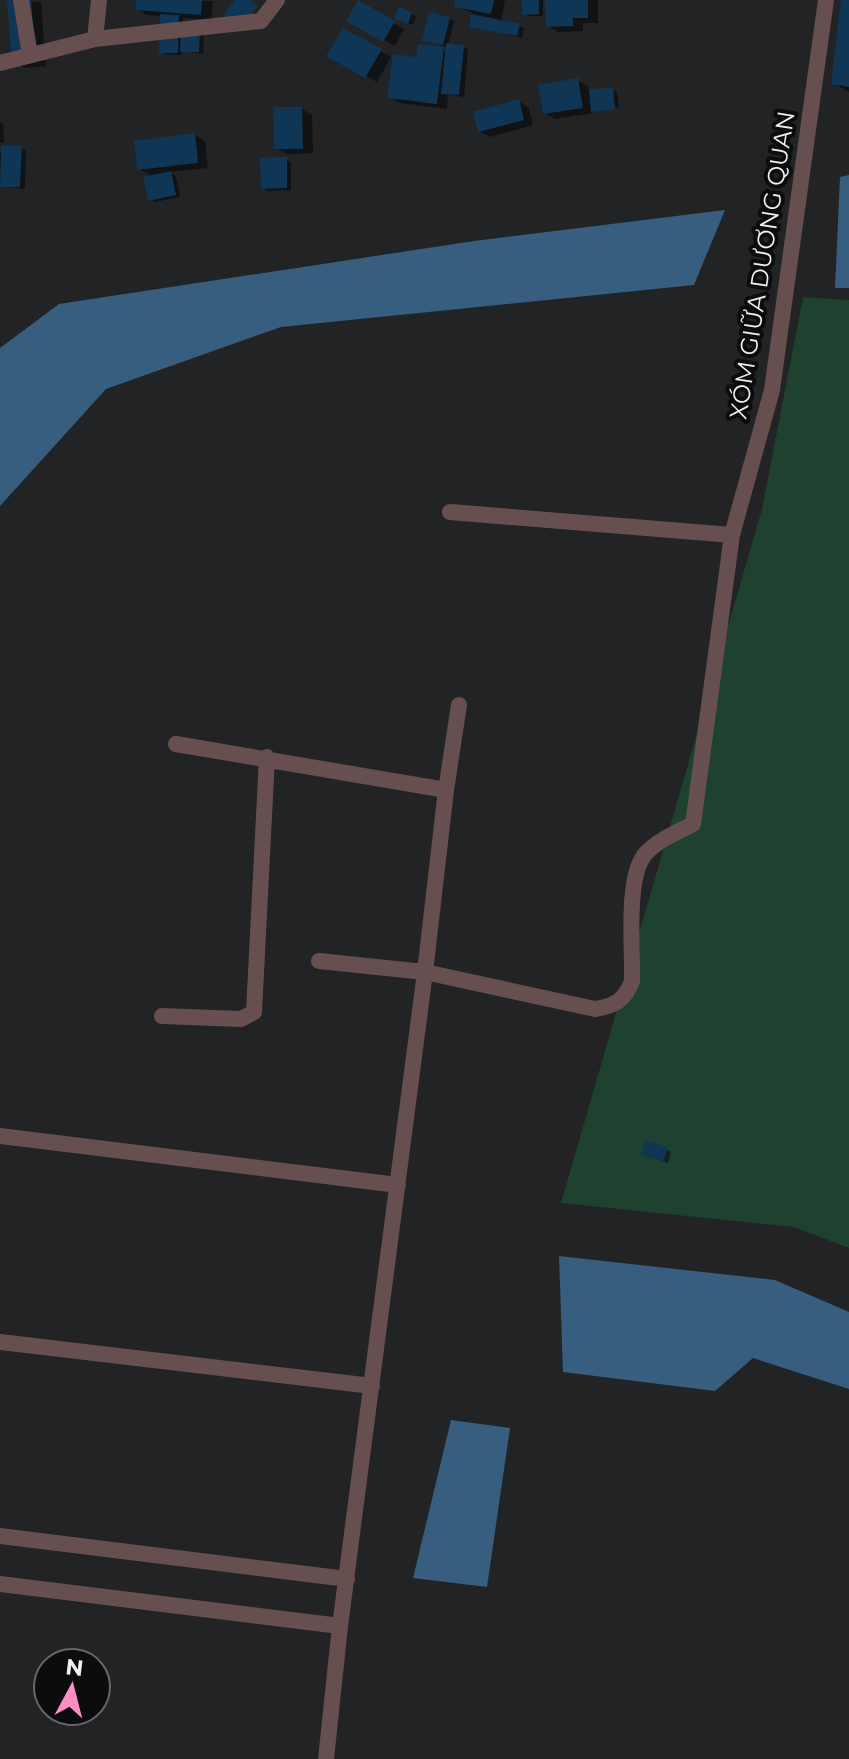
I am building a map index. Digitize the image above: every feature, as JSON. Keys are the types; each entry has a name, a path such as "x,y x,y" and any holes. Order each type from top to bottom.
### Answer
{"lane":[{"path":"21,0 30,55"},
{"path":"95,39 99,0"},
{"path":"0,63 95,39 261,21 277,0"},
{"name":"XÓM GIỮA DƯƠNG QUAN","path":"425,972 595,1009 610,1007 628,993 632,981 634,881 640,862 657,844 693,824 732,535 772,390 826,0"},
{"path":"450,512 732,535"},
{"path":"326,1759 340,1626 459,705"},
{"path":"176,744 267,757 446,790"},
{"path":"162,1016 241,1019 254,1012 267,757"},
{"path":"319,961 425,972"},
{"path":"0,1136 398,1185"},
{"path":"0,1342 372,1386"},
{"path":"0,1536 347,1579"},
{"path":"0,1584 340,1626"}],"green space":[{"path":"803,297 849,300 849,1248 794,1227 561,1203 762,509"}],"water":[{"path":"849,175 849,288 835,288 840,177"},
{"path":"725,210 694,285 281,327 106,389 0,506 0,348 59,304 474,241"},
{"path":"559,1256 775,1280 849,1312 849,1389 753,1358 715,1391 563,1372"},
{"path":"451,1420 510,1428 487,1587 413,1578"}],"building":[{"path":"7,0 31,0 36,61 12,63"},
{"path":"136,0 202,0 201,15 135,10"},
{"path":"235,0 251,0 258,6 239,28 223,15"},
{"path":"358,0 395,21 383,42 346,21"},
{"path":"455,0 494,0 491,14 454,7"},
{"path":"522,0 539,0 539,14 522,15"},
{"path":"545,0 588,0 588,18 573,18 573,26 546,27"},
{"path":"841,0 849,0 849,87 831,84"},
{"path":"399,6 412,12 408,24 394,19"},
{"path":"429,12 450,17 443,45 422,41"},
{"path":"160,14 179,15 178,53 159,53"},
{"path":"471,14 520,24 517,36 469,27"},
{"path":"181,28 200,29 199,52 180,52"},
{"path":"343,28 382,49 365,78 326,56"},
{"path":"446,43 464,45 459,95 441,94"},
{"path":"418,44 444,47 437,104 387,98 393,54 416,57"},
{"path":"578,78 583,108 543,114 538,85"},
{"path":"613,87 615,109 591,112 589,90"},
{"path":"519,99 524,120 478,132 473,112"},
{"path":"273,107 302,107 303,149 274,149"},
{"path":"195,133 198,163 137,170 134,141"},
{"path":"1,146 22,146 20,187 0,187"},
{"path":"287,157 287,188 261,189 260,158"},
{"path":"171,171 176,195 148,201 143,177"},
{"path":"646,1140 668,1148 663,1162 641,1154"}]}
